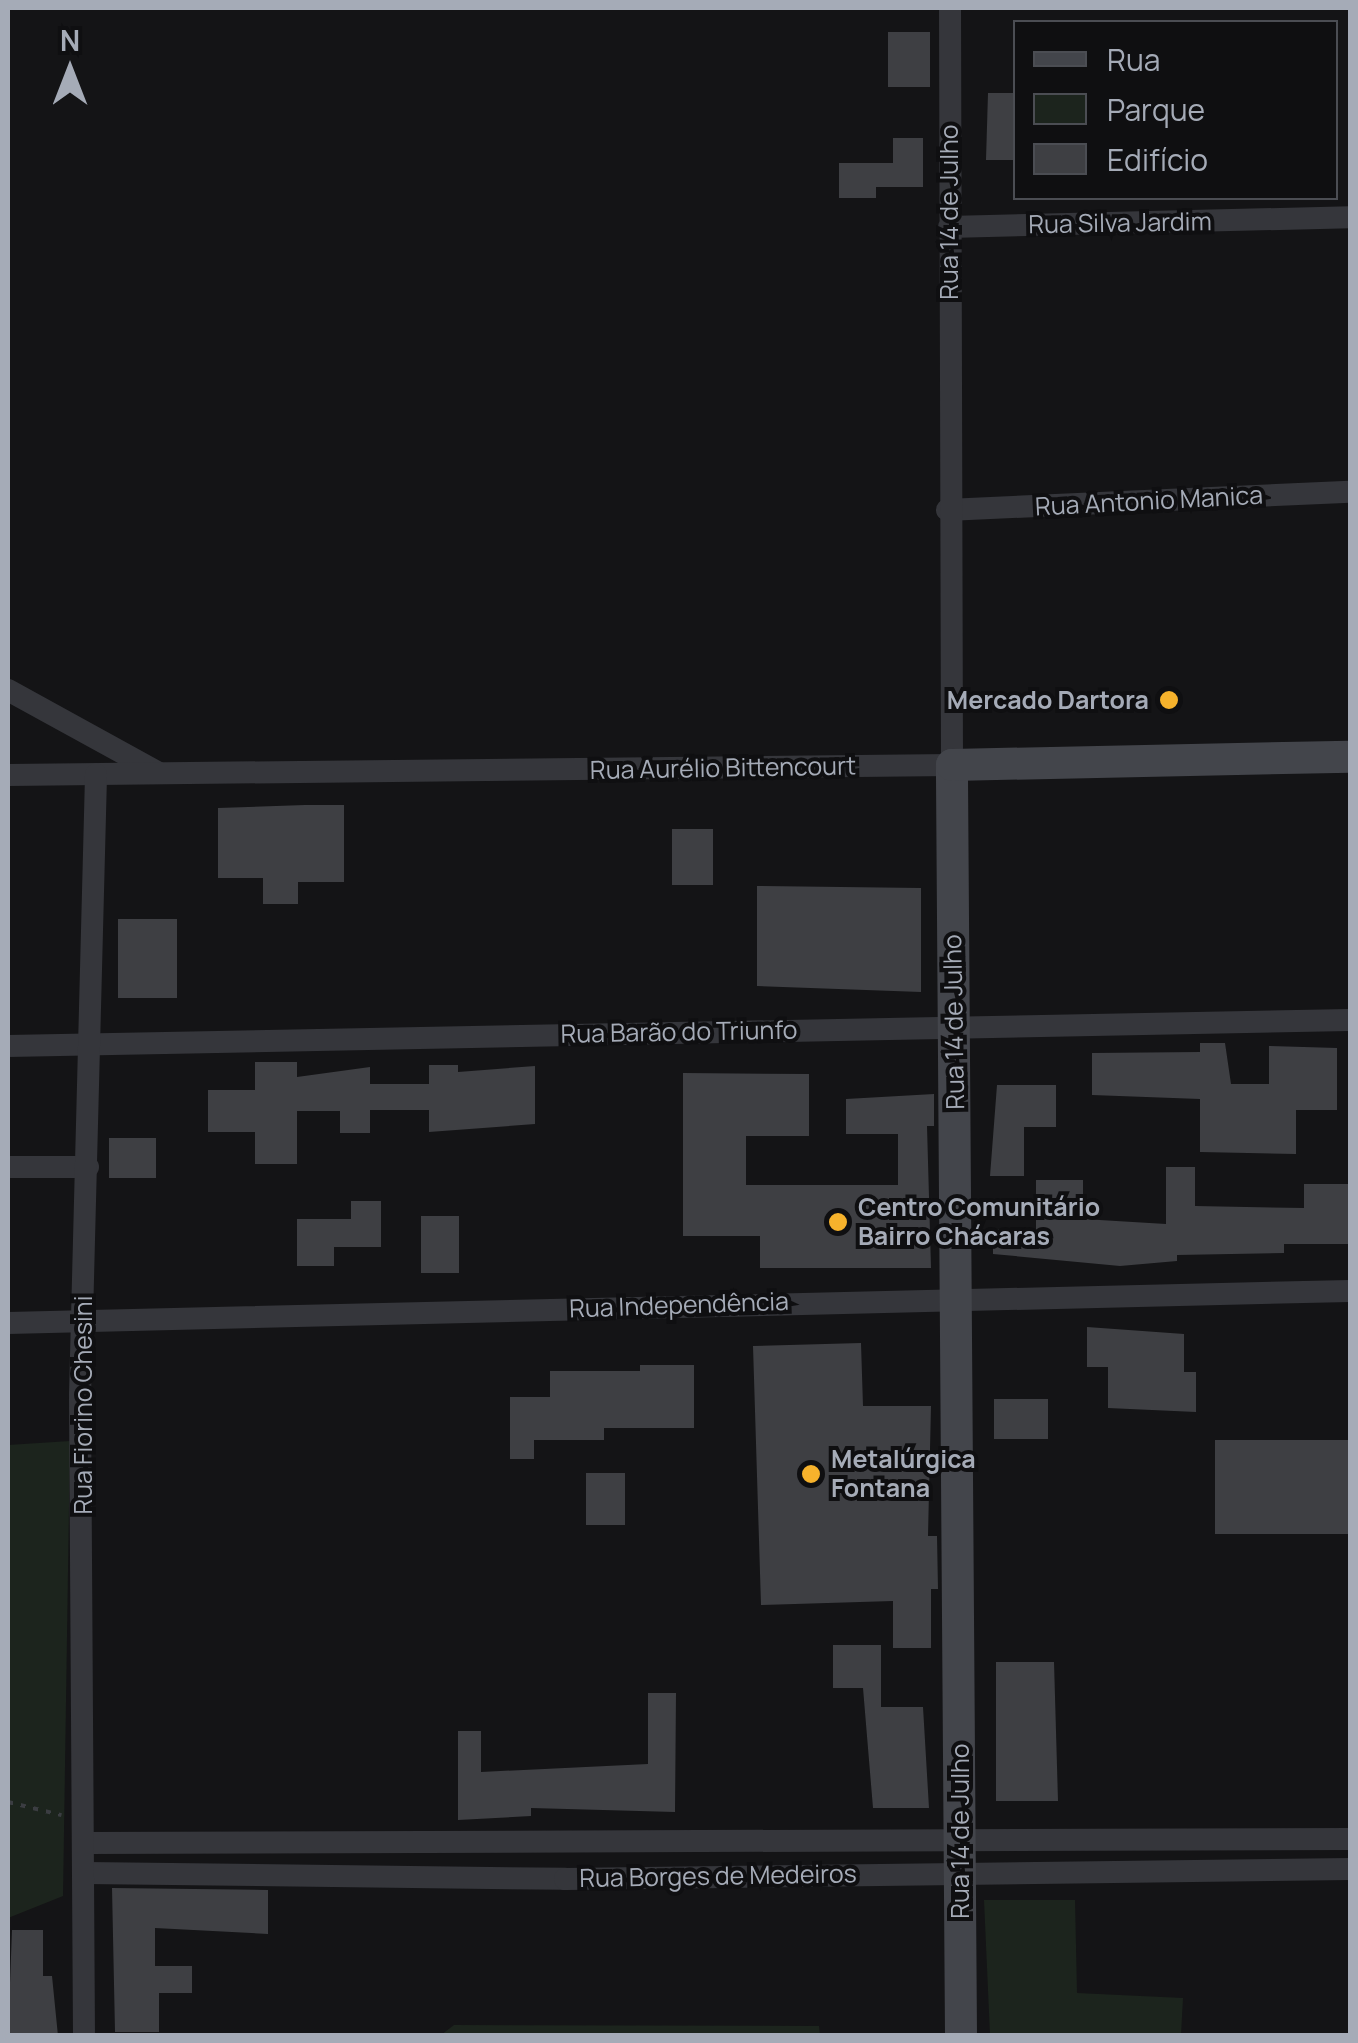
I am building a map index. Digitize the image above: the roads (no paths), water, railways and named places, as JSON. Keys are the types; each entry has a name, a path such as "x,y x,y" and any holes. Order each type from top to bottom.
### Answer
{"street":[{"name":"Rua 14 de Julho","path":"950,8 946,510 960,1296 962,2036"},
{"name":"Rua Silva Jardim","path":"949,227 1350,218"},
{"name":"Rua Antonio Manica","path":"946,510 1350,492"},
{"path":"8,690 164,776"},
{"name":"Rua Aurélio Bittencourt","path":"8,775 164,776 1350,757"},
{"name":"Rua Fiorino Chesini","path":"84,2036 82,1324 96,774"},
{"name":"Rua Barão do Triunfo","path":"8,1046 1350,1020"},
{"path":"8,1167 88,1167"},
{"name":"Rua Independência","path":"8,1323 82,1324 960,1296 1350,1290"},
{"name":"Rua Borges de Medeiros","path":"86,1832 1350,1868"},
{"name":"Rua Borges de Medeiros","path":"86,1873 565,1879 1350,1840"},
{"path":"565,1844 565,1879"}],"place":[{"name":"Mercado Dartora","path":"1169,700"},
{"name":"Centro Comunitário Bairro Chácaras","path":"838,1222"},
{"name":"Metalúrgica Fontana","path":"811,1474"}]}
